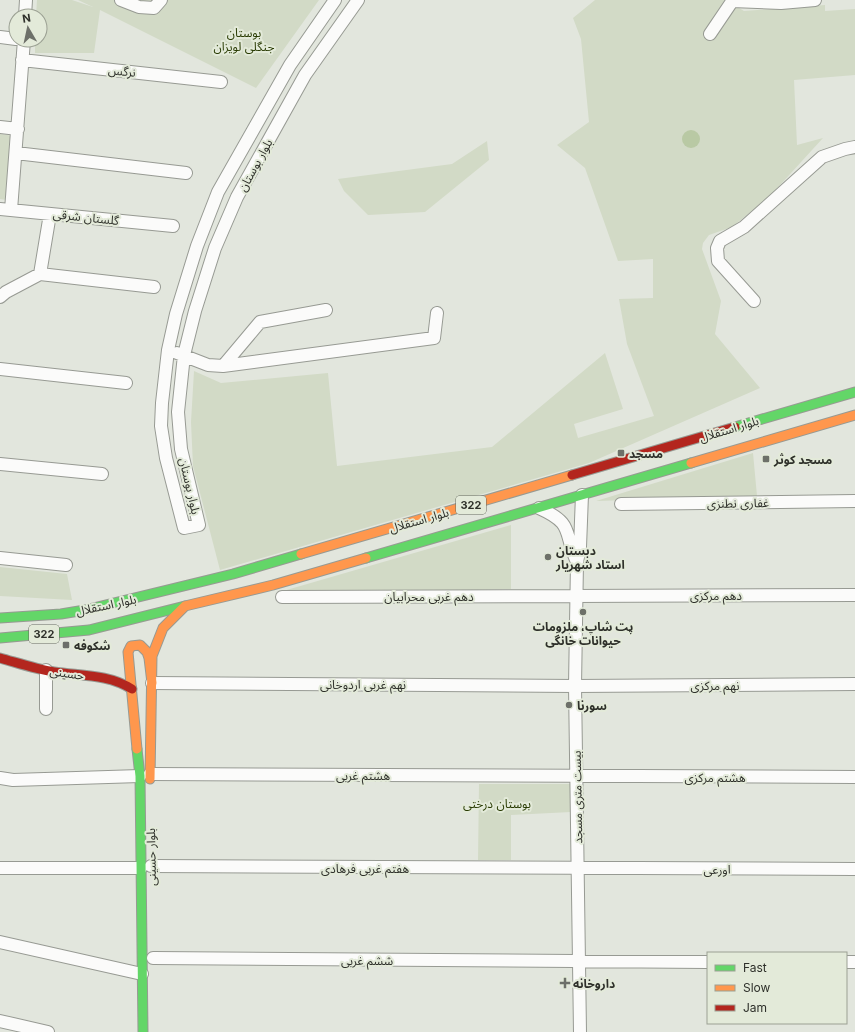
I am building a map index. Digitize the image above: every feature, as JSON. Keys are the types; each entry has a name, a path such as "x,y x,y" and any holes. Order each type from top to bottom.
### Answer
{"main road":[{"name":"بلوار استقلال","path":"0,618 61,614 87,620 233,574 855,392"},
{"name":"بلوار استقلال","path":"0,638 87,620 185,606 273,585 855,415"},
{"path":"152,683 152,656 157,637 165,624 185,606"},
{"name":"بلوار حسینی","path":"143,1032 142,974 149,867 145,775 128,652 131,646 135,644 140,645 147,652 152,683 145,775 150,790"},
{"name":"حسینی","path":"0,658 46,670 124,682 132,689"}],"street":[{"path":"120,0 139,7 154,8 162,0"},
{"name":"بلوار بوستان","path":"335,0 290,65 218,192 197,246 178,306 168,350 161,426 166,458 184,528 199,525 181,449 179,427 178,412 184,355 195,311 215,248 237,197 306,75 358,0"},
{"path":"710,34 732,1 780,2 815,0"},
{"path":"5,210 16,153 23,48"},
{"name":"نرگس","path":"22,60 221,82"},
{"path":"0,127 18,129"},
{"path":"754,302 718,262 716,255 720,241 744,227 822,157 855,147"},
{"path":"16,153 186,173"},
{"path":"218,192 237,197"},
{"name":"گلستان شرقی","path":"5,210 173,226"},
{"path":"40,274 50,214"},
{"path":"0,297 6,292 40,274 154,287"},
{"path":"223,366 260,322 326,310"},
{"path":"168,350 208,365 223,366 434,338 438,313"},
{"path":"0,369 126,382"},
{"path":"161,426 179,427"},
{"path":"0,464 102,474"},
{"name":"بیست متری مسجد","path":"580,1032 575,686 577,562 580,547 582,495"},
{"name":"غفاری نطنزی","path":"621,504 855,501"},
{"name":"بیست متری مسجد","path":"539,508 563,521 577,562"},
{"path":"0,558 66,565"},
{"name":"دهم مرکزی","path":"576,595 855,595"},
{"name":"دهم غربی محرابیان","path":"282,597 576,595"},
{"path":"46,670 46,709"},
{"name":"نهم غربی اردوخانی","path":"152,683 575,686"},
{"name":"نهم مرکزی","path":"575,686 855,684"},
{"name":"هشتم غربی","path":"0,778 13,780 145,775 576,777"},
{"name":"هشتم مرکزی","path":"576,777 855,778"},
{"name":"هفتم غربی فرهادی","path":"0,868 149,867 578,870"},
{"name":"اورعی","path":"578,870 855,869"},
{"path":"0,942 142,974"},
{"name":"ششم غربی","path":"153,958 707,962"},
{"path":"0,1021 48,1032"}],"green space":[{"name":"بوستان جنگلی لویزان","path":"37,0 72,0 93,7 78,0 319,0 256,88 100,10 94,53 35,53 35,48 48,48 48,8 36,8"},
{"path":"595,0 726,0 744,11 825,5 825,11 855,9 855,75 794,80 797,145 823,138 770,196 732,227 709,235 703,243 702,249 721,301 715,334 760,388 589,463 220,570 193,466 191,422 194,371 221,383 328,373 337,466 492,447 605,353 623,409 574,424 578,438 654,416 627,344 619,299 653,298 653,259 618,261 585,168 557,145 589,122 581,39 573,18"},
{"path":"0,134 14,136 7,200 0,199"},
{"path":"487,141 489,160 425,212 368,215 344,191 338,179 452,164"},
{"path":"753,453 757,496 596,501"},
{"path":"511,525 511,589 442,591 283,591"},
{"path":"0,567 67,574 72,600 0,596"},
{"name":"بوستان درختی","path":"479,784 571,784 571,812 511,815 511,860 478,860"}],"shaded area":[{"path":"687,130 695,130 700,135 698,146 695,148 687,148 682,143 682,135"}],"traffic: fast":[{"path":"735,427 855,392"},
{"path":"366,558 691,463"},
{"path":"0,618 61,614 85,610 233,574 301,554"},
{"path":"0,638 89,630 185,606"},
{"path":"137,749 140,776 143,1032"}],"traffic: slow":[{"path":"691,463 855,415"},
{"path":"301,554 572,475"},
{"path":"185,606 273,585 366,558"},
{"path":"150,779 152,656 163,628 185,606"},
{"path":"137,749 128,652 131,646 140,645 147,652 152,683"}],"traffic: jam":[{"path":"572,475 735,427"},
{"path":"0,658 47,671 104,678 123,684 132,689"}],"place":[{"name":"مسجد","path":"621,453"},
{"name":"مسجد کوثر","path":"766,459"},
{"name":"دبستان استاد شهریار","path":"548,557"},
{"name":"پت شاپ، ملزومات حیوانات خانگی","path":"583,612"},
{"name":"شکوفه","path":"66,645"},
{"name":"سورنا","path":"569,705"},
{"name":"داروخانه","path":"565,983"}]}
